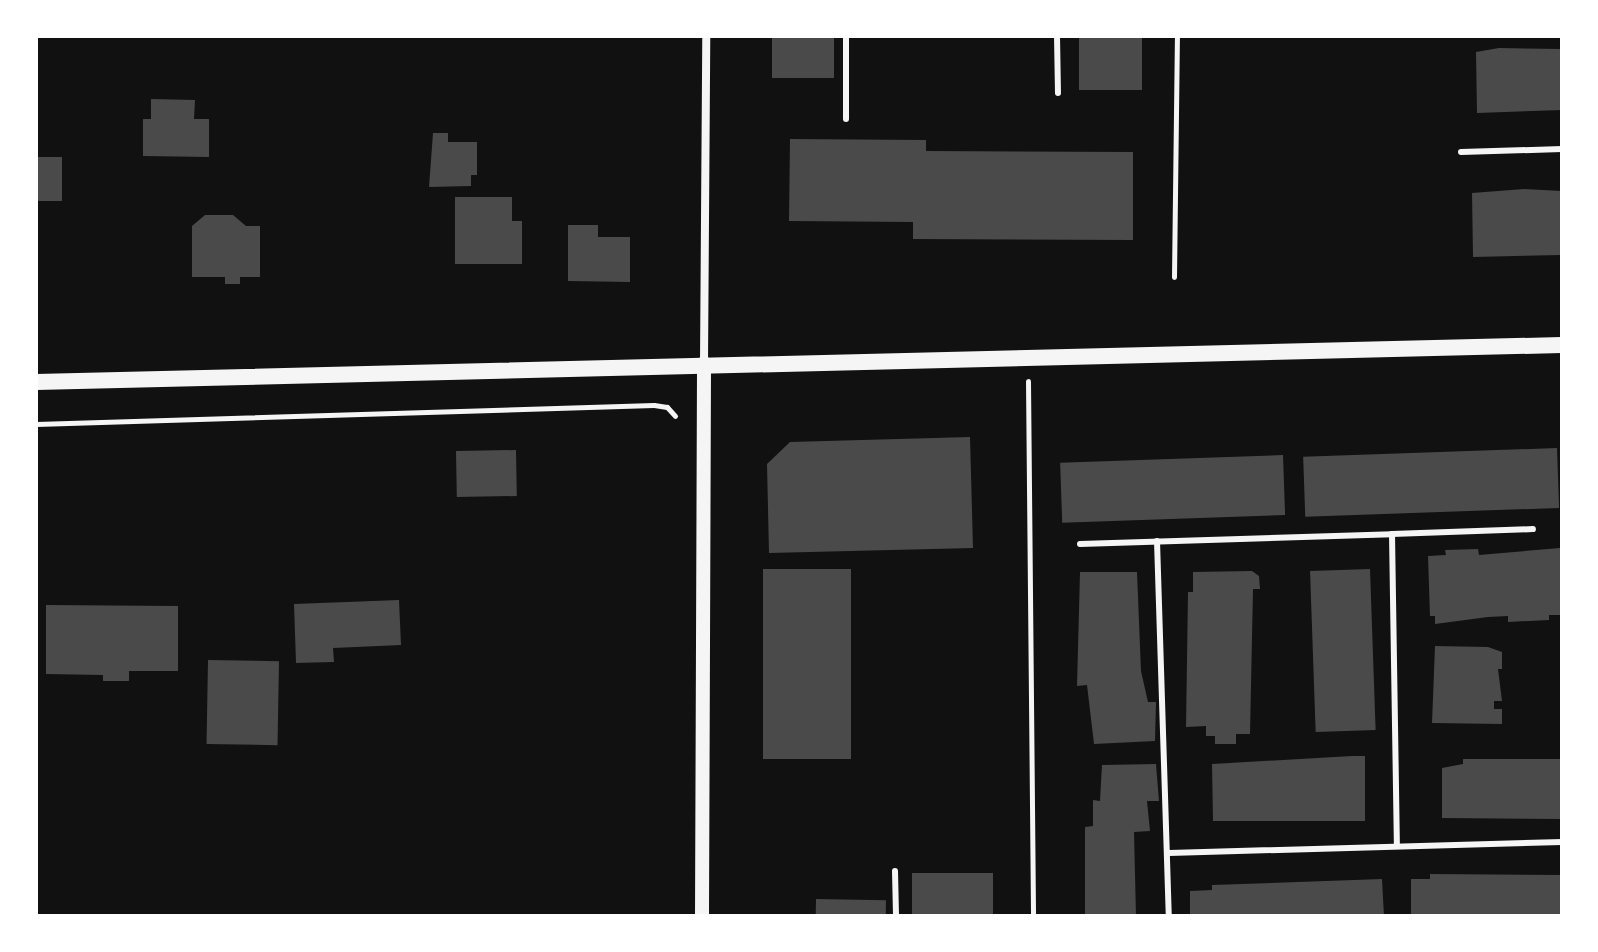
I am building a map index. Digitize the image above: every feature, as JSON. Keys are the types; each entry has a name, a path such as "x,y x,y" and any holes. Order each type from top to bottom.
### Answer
{"main road":[{"path":"36,382 704,363 1027,359 1562,345"}],"street":[{"path":"702,916 706,36"}],"lane":[{"path":"846,36 846,119"},
{"path":"1057,36 1058,93"},
{"path":"1461,152 1562,149"},
{"path":"1080,544 1533,529"},
{"path":"1392,534 1397,844"},
{"path":"1157,541 1169,916"},
{"path":"1169,853 1397,844 1562,842"},
{"path":"895,871 896,916"}],"path":[{"path":"1174,277 1177,36"},
{"path":"1027,359 1033,916"},
{"path":"36,424 654,405 667,407 675,416"}],"building":[{"path":"772,36 834,36 834,78 772,78"},
{"path":"1079,36 1142,36 1142,90 1079,90"},
{"path":"1499,48 1562,49 1562,110 1477,113 1476,52"},
{"path":"151,99 195,100 194,119 209,119 209,157 143,156 143,119 151,119"},
{"path":"433,133 448,133 448,142 477,142 477,175 471,175 471,186 429,187"},
{"path":"790,139 926,140 926,151 1133,152 1133,240 913,239 913,222 789,221"},
{"path":"36,157 62,157 62,201 36,201"},
{"path":"1524,189 1562,191 1562,255 1473,257 1472,193"},
{"path":"455,197 512,197 512,221 522,221 522,264 455,264"},
{"path":"205,215 233,215 246,226 260,226 260,277 240,277 240,284 225,284 225,277 192,277 192,226"},
{"path":"568,225 598,225 598,237 630,237 630,282 568,281"},
{"path":"970,437 973,548 769,553 767,464 790,442"},
{"path":"1557,448 1559,508 1305,517 1303,457"},
{"path":"516,450 517,496 457,497 456,451"},
{"path":"1283,455 1285,515 1062,523 1060,463"},
{"path":"1560,548 1562,615 1549,615 1549,620 1508,622 1508,616 1435,624 1435,616 1430,616 1428,556 1446,555 1445,550 1478,549 1479,555"},
{"path":"763,569 851,569 851,759 763,759"},
{"path":"1370,569 1376,730 1316,732 1310,571"},
{"path":"1252,571 1259,576 1260,589 1253,589 1250,734 1236,734 1236,744 1215,744 1215,736 1206,736 1206,726 1186,727 1188,592 1193,592 1193,572"},
{"path":"1080,572 1137,572 1141,671 1148,702 1156,702 1155,741 1094,744 1087,685 1077,686"},
{"path":"399,600 401,645 333,648 334,662 296,663 294,604"},
{"path":"46,605 178,606 178,671 129,671 129,681 103,681 103,675 46,674"},
{"path":"1435,646 1488,647 1502,652 1502,669 1498,669 1502,701 1494,701 1494,709 1502,709 1502,724 1432,723"},
{"path":"208,660 279,661 278,745 207,744"},
{"path":"1365,756 1365,821 1213,821 1212,764"},
{"path":"1463,759 1562,759 1562,819 1442,818 1442,768 1463,764"},
{"path":"1156,764 1159,801 1147,801 1150,831 1134,832 1136,916 1085,916 1085,827 1093,826 1093,800 1100,801 1102,765"},
{"path":"912,873 993,873 993,916 912,916"},
{"path":"1430,874 1562,875 1562,916 1411,916 1411,879 1430,879"},
{"path":"1382,879 1384,916 1190,916 1190,891 1212,890 1212,885"},
{"path":"816,899 886,900 886,916 816,916"}]}
